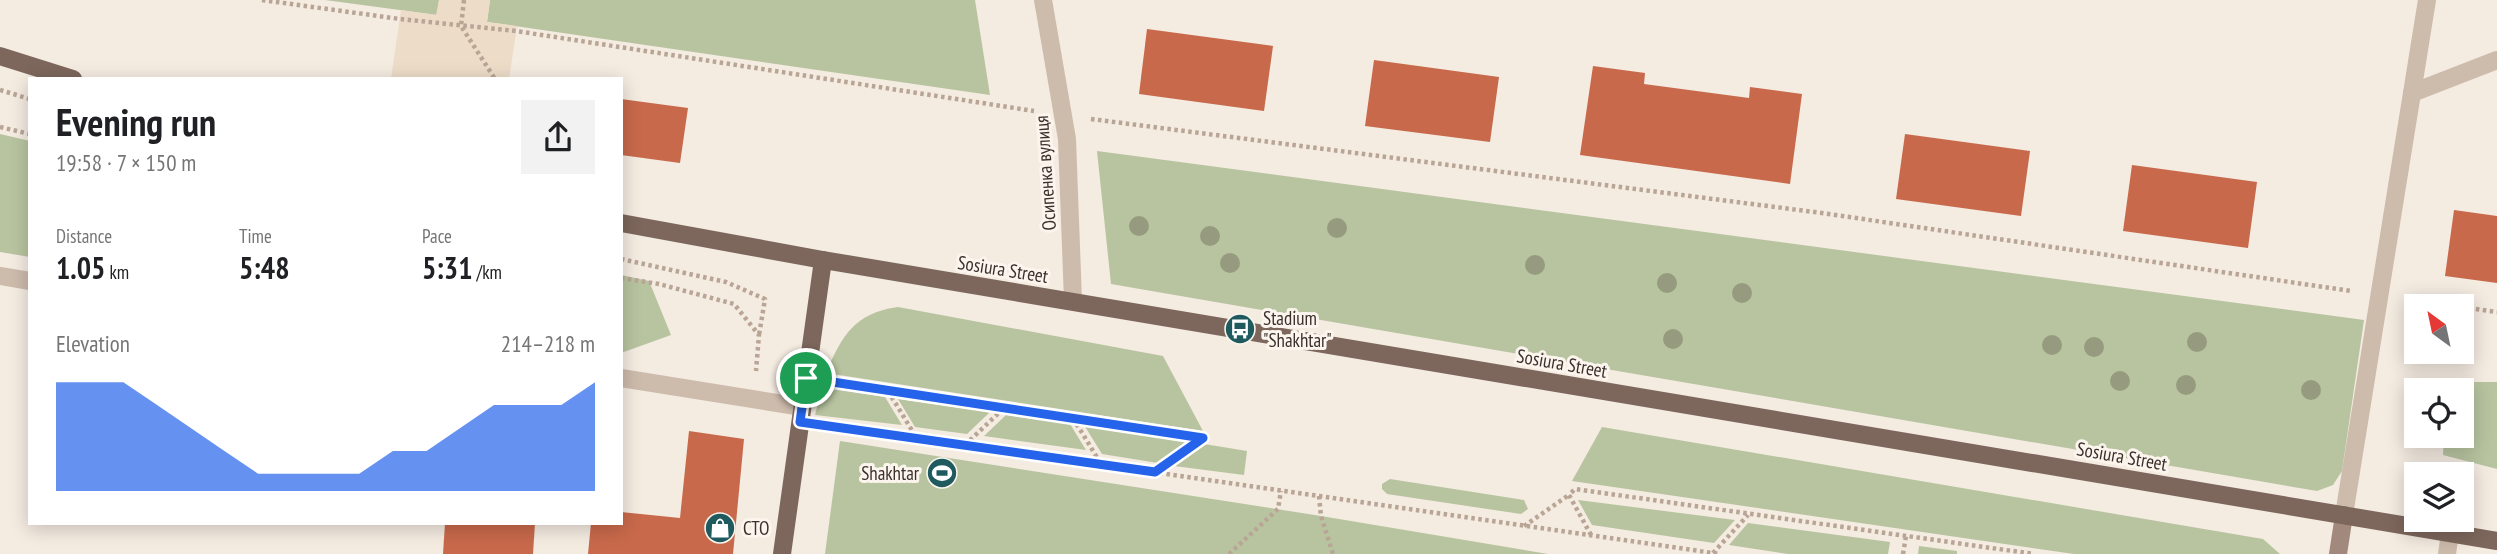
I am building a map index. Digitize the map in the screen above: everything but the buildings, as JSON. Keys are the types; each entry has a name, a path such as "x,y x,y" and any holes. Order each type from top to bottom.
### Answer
{"main road":[{"path":"0,56 67,77"},
{"name":"Sosiura Street","path":"623,223 823,260 2497,541"},
{"path":"782,554 823,260"},
{"path":"2338,554 2344,515"}],"street":[{"name":"Осипенка вулиця","path":"1043,0 1067,139 1073,302"},
{"path":"2344,515 2427,0"},
{"path":"2412,93 2497,60"},
{"path":"0,276 28,281"},
{"path":"623,378 751,399 801,414"},
{"path":"2447,554 2450,533"}],"path":[{"path":"262,0 516,31 1062,115 1808,211 2404,299"},
{"path":"464,0 461,26 494,77"},
{"path":"0,90 28,98"},
{"path":"0,127 28,134"},
{"path":"623,259 726,282 765,299 751,399"},
{"path":"623,278 659,284 734,304 759,335"},
{"path":"2474,309 2497,312"},
{"path":"806,378 1203,438 1155,472"},
{"path":"888,390 916,438"},
{"path":"965,445 1005,408"},
{"path":"801,414 916,438 1720,554"},
{"path":"1073,418 1101,465"},
{"path":"1524,526 1575,489 2034,554"},
{"path":"1229,554 1278,509 1282,491"},
{"path":"1569,495 1592,536"},
{"path":"1319,496 1321,516 1333,554"},
{"path":"1713,553 1748,514"},
{"path":"1903,554 1906,536"},
{"path":"1970,554 1971,545"},
{"path":"1987,547 1994,554"}],"green space":[{"path":"325,0 439,0 437,15"},
{"path":"490,0 975,0 990,95 487,22"},
{"path":"0,134 28,141 28,257 0,252"},
{"path":"1097,151 2364,320 2342,471 2333,485 2317,491 1111,284"},
{"path":"623,275 649,281 671,335 623,352"},
{"path":"898,307 1163,356 1203,431 826,373 844,337 852,328 871,314"},
{"path":"2474,382 2497,382 2497,469 2443,455 2443,448 2474,448"},
{"path":"822,387 885,397 902,425 815,415"},
{"path":"898,399 990,412 967,434 915,427"},
{"path":"1006,415 1070,424 1086,450 984,436"},
{"path":"1084,425 1187,442 1158,463 1102,454"},
{"path":"1602,427 2263,539 2280,554 2074,554 1572,481"},
{"name":"Shakhtar","path":"840,441 1321,516 1548,554 825,554"},
{"path":"1204,444 1247,451 1244,475 1174,466"},
{"path":"1390,479 1524,500 1528,509 1521,514 1387,494 1382,489 1382,484"},
{"path":"1578,500 1735,520 1714,543 1592,525"},
{"path":"1748,523 1890,542 1888,554 1788,554 1729,545"},
{"path":"1919,546 1957,551 1957,554 1918,554"}],"shaded area":[{"path":"439,0 490,0 487,22 517,26 509,77 391,77 401,10 436,15"}],"place":[{"name":"Stadium \"Shakhtar\"","path":"1240,329"},
{"name":"Shakhtar","path":"942,473"},
{"name":"СТО","path":"720,528"}],"route":[{"path":"806,378 888,390 1203,438 1155,472 800,422 806,378"}]}
